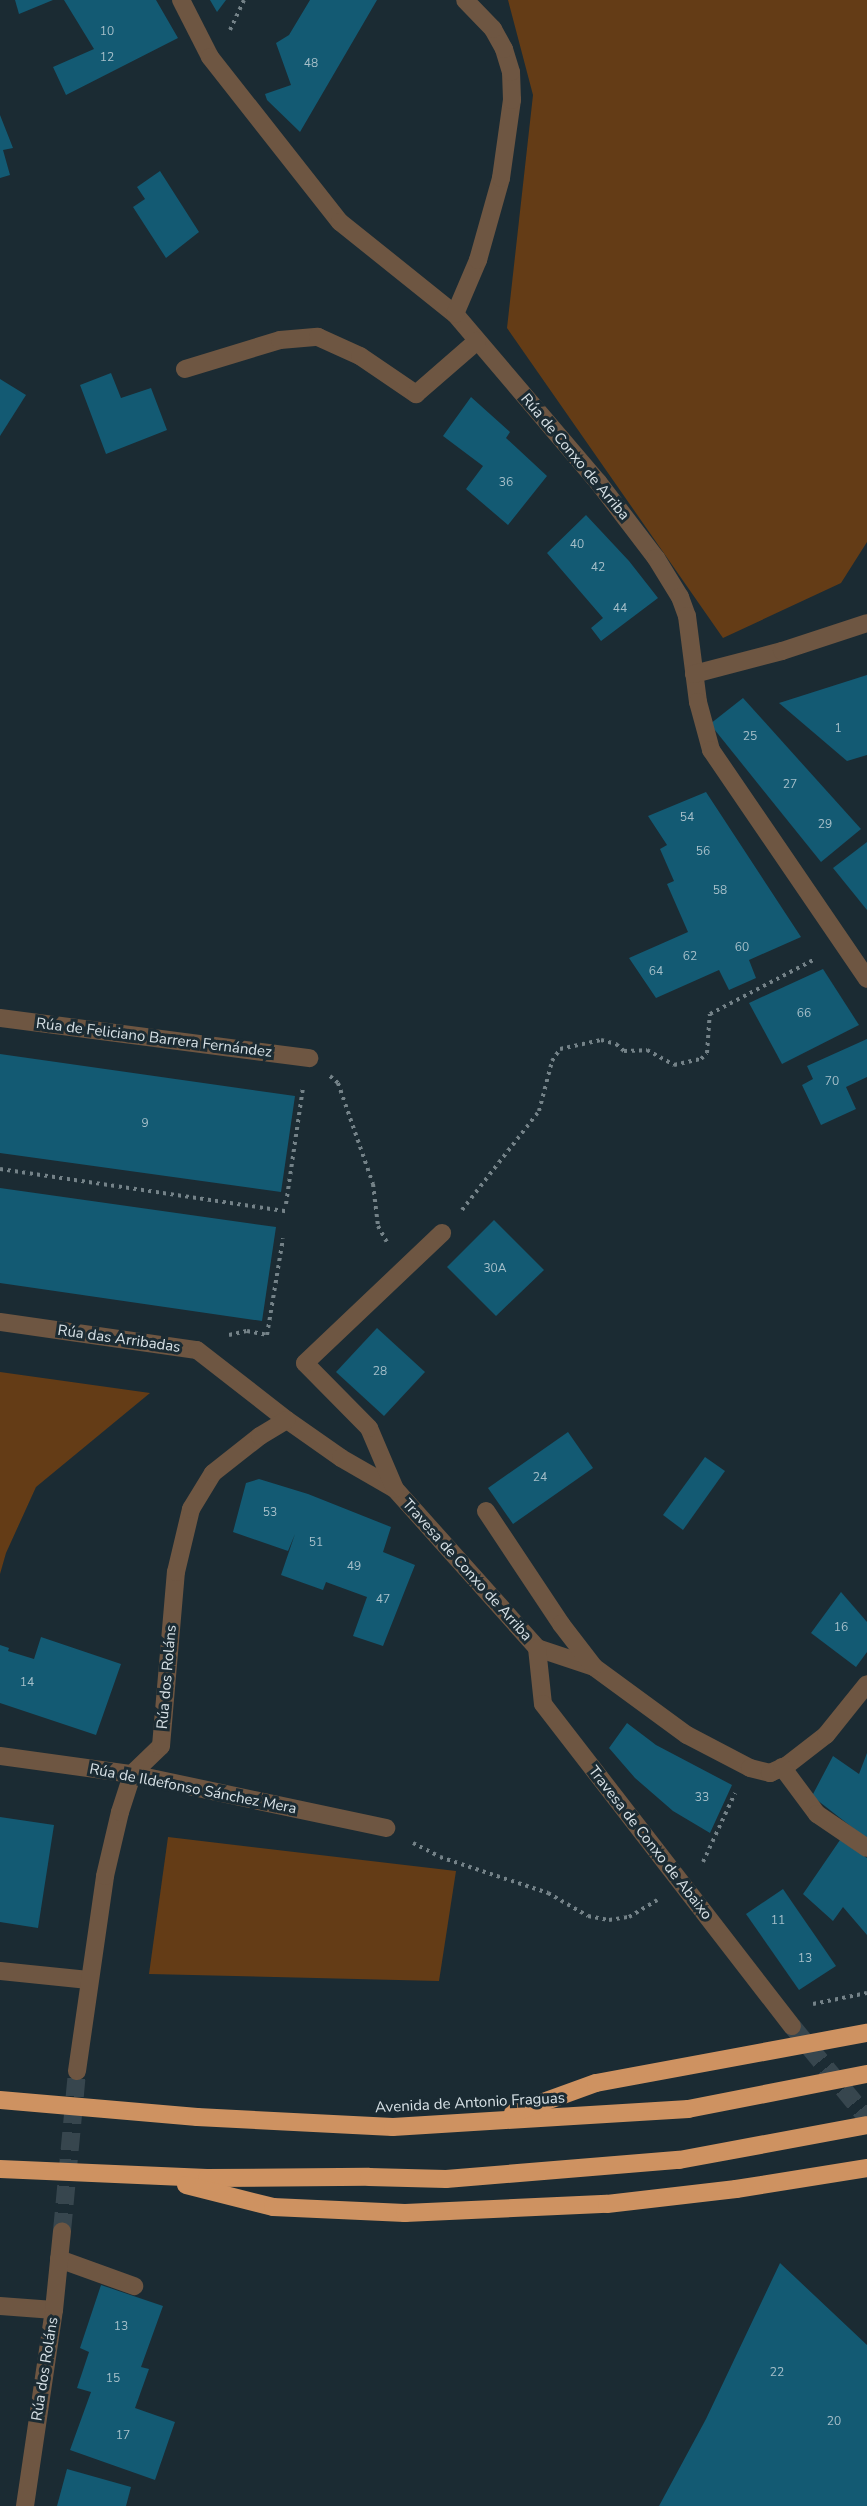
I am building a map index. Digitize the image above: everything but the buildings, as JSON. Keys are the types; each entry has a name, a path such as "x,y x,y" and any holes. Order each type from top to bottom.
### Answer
{"highway":[{"path":"493,2121 596,2083 867,2033"},
{"name":"Avenida de Antonio Fraguas","path":"0,2100 197,2117 381,2126 688,2109 867,2074"},
{"path":"0,2169 149,2176 446,2180 679,2160 867,2125"},
{"path":"149,2176 273,2207 405,2213 607,2204 736,2189 867,2168"}],"street":[{"name":"Rúa de Conxo de Arriba","path":"181,0 210,57 340,222 455,314 598,482 656,558 680,597 687,616 703,725 711,750 867,979"},
{"path":"455,314 478,260 501,177 512,100 511,72 504,49 493,29 465,0"},
{"path":"186,369 280,340 318,337 360,356 416,394 477,341"},
{"path":"694,674 782,651 867,623"},
{"name":"Rúa de Feliciano Barrera Fernández","path":"0,1018 309,1058"},
{"name":"Travesa de Conxo de Arriba","path":"395,1489 369,1428 305,1363 442,1233"},
{"name":"Rúa das Arribadas","path":"0,1322 197,1350 287,1420"},
{"name":"Travesa de Conxo de Arriba","path":"287,1420 341,1458 395,1489 537,1648 594,1667 687,1735 750,1768 770,1773 782,1767"},
{"name":"Rúa dos Roláns","path":"132,1774 160,1746 176,1572 191,1509 213,1473 260,1436 287,1420"},
{"path":"486,1511 561,1624 594,1667"},
{"name":"Travesa de Conxo de Abaixo","path":"537,1648 543,1704 792,2026"},
{"path":"867,1684 826,1735 782,1767 817,1814 867,1848"},
{"name":"Rúa de Ildefonso Sánchez Mera","path":"0,1756 132,1774 386,1828"},
{"path":"77,2071 88,1980 105,1876 132,1774"},
{"path":"0,1971 88,1980"},
{"name":"Rúa dos Roláns","path":"25,2506 54,2310 62,2231"},
{"path":"59,2259 134,2286"},
{"path":"0,2306 54,2310"}],"path":[{"path":"230,32 244,0"},
{"path":"442,1233 479,1191 539,1111 552,1061 560,1049 578,1043 601,1040 616,1044 624,1051 647,1050 674,1065 702,1059 707,1053 710,1014 842,945"},
{"path":"309,1058 338,1083 373,1184 378,1226 386,1242 396,1245"},
{"path":"286,1204 303,1087"},
{"path":"0,1169 286,1211"},
{"path":"227,1335 247,1331 267,1335 283,1238"},
{"path":"711,1847 737,1788"},
{"path":"386,1828 440,1857 548,1893 588,1916 609,1920 629,1917 648,1908"},
{"path":"810,2005 867,1994"}],"shaded area":[{"path":"508,0 867,0 867,542 841,583 723,638 507,328 533,95"},
{"path":"0,1372 150,1393 36,1487 6,1553 0,1574"},
{"path":"168,1837 456,1871 439,1981 149,1974"}],"tunnel":[{"path":"792,2026 867,2118"},
{"path":"62,2231 77,2071"}]}
